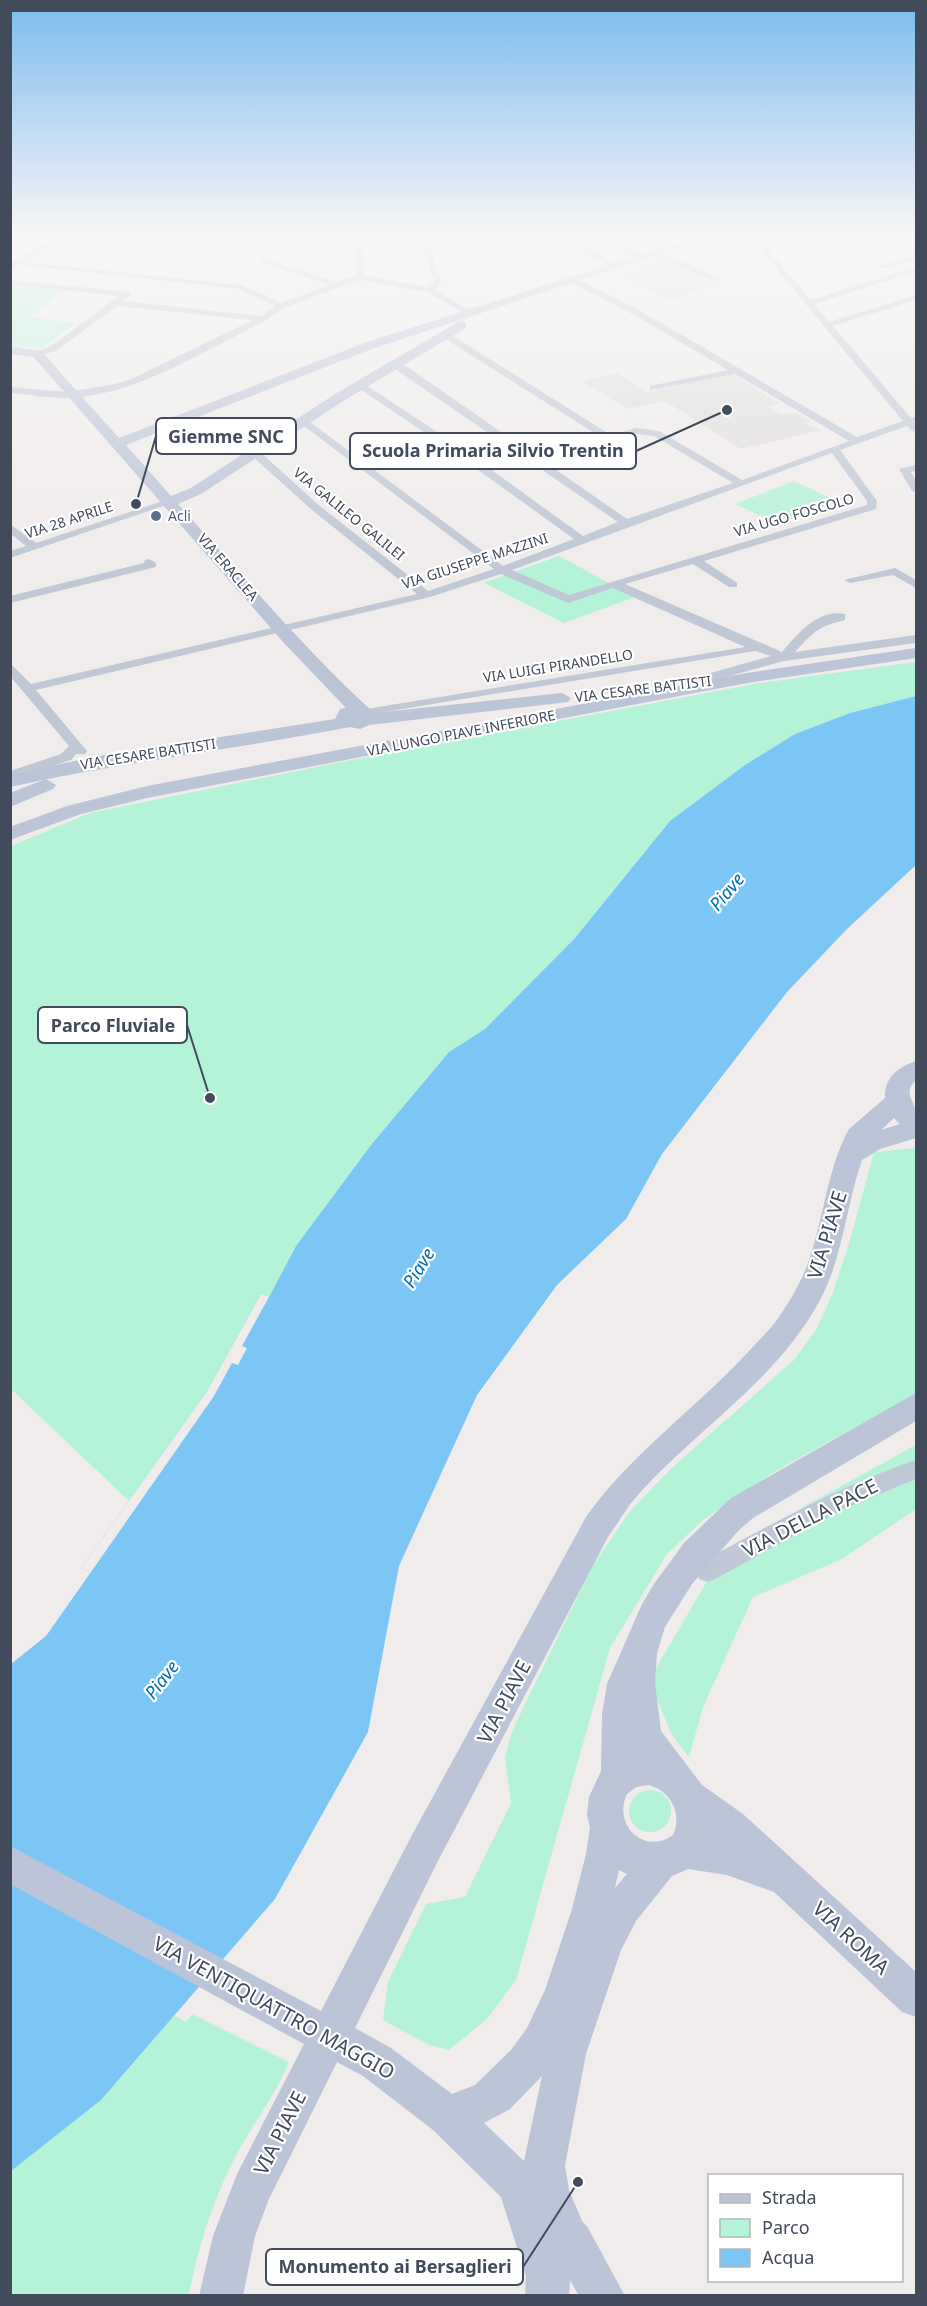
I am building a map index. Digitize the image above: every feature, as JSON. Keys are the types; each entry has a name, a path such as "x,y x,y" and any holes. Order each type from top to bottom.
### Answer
{"street":[{"path":"10,350 37,354 61,343"},
{"path":"10,390 75,395 132,382 213,343"},
{"path":"119,443 318,364 386,343"},
{"path":"170,502 196,491 256,454 303,421 432,343"},
{"path":"457,343 610,439 636,432 656,433 741,484"},
{"path":"689,343 858,442"},
{"path":"843,343 914,424"},
{"name":"VIA ERACLEA","path":"37,354 119,443 340,693 357,716"},
{"path":"395,365 403,368 626,523"},
{"path":"653,388 738,371"},
{"path":"360,386 453,447 582,540"},
{"path":"303,421 502,570 568,599 615,584 784,657"},
{"name":"VIA GIUSEPPE MAZZINI","path":"29,688 426,595 502,570 626,523 914,424"},
{"name":"VIA UGO FOSCOLO","path":"615,584 872,507 872,501 835,450"},
{"name":"VIA GALILEO GALILEI","path":"256,454 315,508 426,595"},
{"path":"916,468 904,470 916,489"},
{"name":"VIA 28 APRILE","path":"10,555 170,502"},
{"path":"10,527 34,547"},
{"path":"693,559 733,585"},
{"path":"10,600 152,565 149,562"},
{"path":"850,580 895,571 916,585"},
{"path":"784,657 810,628 820,622 841,617"},
{"path":"697,681 719,673 784,657 916,639"},
{"name":"VIA LUIGI PIRANDELLO","path":"357,716 423,702 748,650 754,646"},
{"name":"VIA LUNGO PIAVE INFERIORE","path":"10,834 74,810 147,792 747,678 916,653"},
{"path":"10,667 29,688"},
{"name":"VIA CESARE BATTISTI","path":"10,782 93,763 150,756 357,716 395,717 697,681 747,678"},
{"name":"VIA CESARE BATTISTI","path":"10,776 66,757 78,749 29,688"},
{"path":"10,801 70,776 150,756"},
{"name":"VIA CESARE BATTISTI","path":"10,782 70,776"},
{"path":"916,1070 898,1083 897,1101 902,1112 916,1124"},
{"name":"VIA PIAVE","path":"221,2295 234,2236 252,2189 420,1858 597,1527 620,1494 646,1467 735,1386 787,1328 809,1294 823,1259 858,1136 897,1101"},
{"path":"851,1155 872,1143 916,1130"},
{"path":"573,2243 548,2194 543,2165 556,2100 575,2026 607,1937 623,1908 672,1856 689,1842 695,1825 681,1786 646,1738 640,1718 640,1653 647,1630 689,1561 724,1521 916,1406"},
{"name":"VIA DELLA PACE","path":"706,1571 867,1487 916,1470"},
{"path":"447,2116 488,2100 500,2090 540,2044 577,1950 605,1851 608,1829 605,1802 618,1778 621,1755 619,1696 626,1671 640,1653"},
{"path":"618,1778 641,1767 656,1768 681,1786"},
{"name":"VIA ROMA","path":"681,1786 730,1827 916,1998"},
{"path":"608,1829 617,1843 630,1855 646,1861 672,1856"},
{"name":"VIA ROMA","path":"672,1856 727,1857 785,1878"},
{"name":"VIA VENTIQUATTRO MAGGIO","path":"10,1864 377,2062 404,2080 447,2116 518,2184 573,2243 603,2295"},
{"path":"518,2184 548,2276 547,2295"}],"shaded area":[{"path":"618,373 648,392 727,374 736,376 780,404 768,407 783,415 796,412 812,422 804,424 822,430 741,449 665,401 627,409 582,381"}],"green space":[{"path":"11,343 49,343 42,348 11,345"},
{"path":"794,481 837,501 779,524 735,504"},
{"path":"559,556 635,597 564,623 484,583"},
{"path":"916,662 916,696 850,713 795,734 745,765 670,821 575,938 485,1029 449,1052 371,1145 296,1246 269,1297 261,1295 206,1393 129,1501 11,1389 11,846 90,813 336,763 760,683"},
{"path":"916,1148 916,1394 774,1472 703,1520 667,1554 610,1648 516,1980 487,2019 449,2050 429,2045 383,2020 388,1982 426,1904 465,1897 511,1803 505,1757 513,1729 593,1565 631,1510 675,1465 794,1360 817,1328 832,1295 874,1152"},
{"path":"916,1445 916,1509 842,1559 753,1597 703,1707 689,1757 672,1735 652,1688 656,1668 706,1583 735,1554 803,1507"},
{"path":"650,1790 665,1796 671,1811 665,1826 650,1832 635,1826 629,1811 635,1796"},
{"path":"162,2008 186,2022 192,2014 289,2062 277,2087 234,2159 219,2192 201,2242 189,2295 11,2295 10,2143"}],"water":[{"name":"Piave","path":"916,696 916,865 847,929 787,992 662,1154 626,1219 557,1285 477,1395 399,1566 368,1732 275,1899 101,2100 11,2171 11,1664 46,1636 91,1572 81,1568 206,1393 261,1294 269,1297 296,1246 371,1145 449,1052 485,1029 575,938 670,821 745,765 795,734 850,713"}],"pier":[{"path":"261,1294 269,1297 242,1346 247,1348 238,1365 232,1363 214,1396 91,1572 81,1568 206,1393"}],"place":[{"name":"Scuola Primaria Silvio Trentin","path":"727,410"},
{"name":"Giemme SNC","path":"136,504"},
{"name":"Acli","path":"156,516"},
{"name":"Parco Fluviale","path":"210,1098"},
{"name":"Monumento ai Bersaglieri","path":"578,2182"}]}
